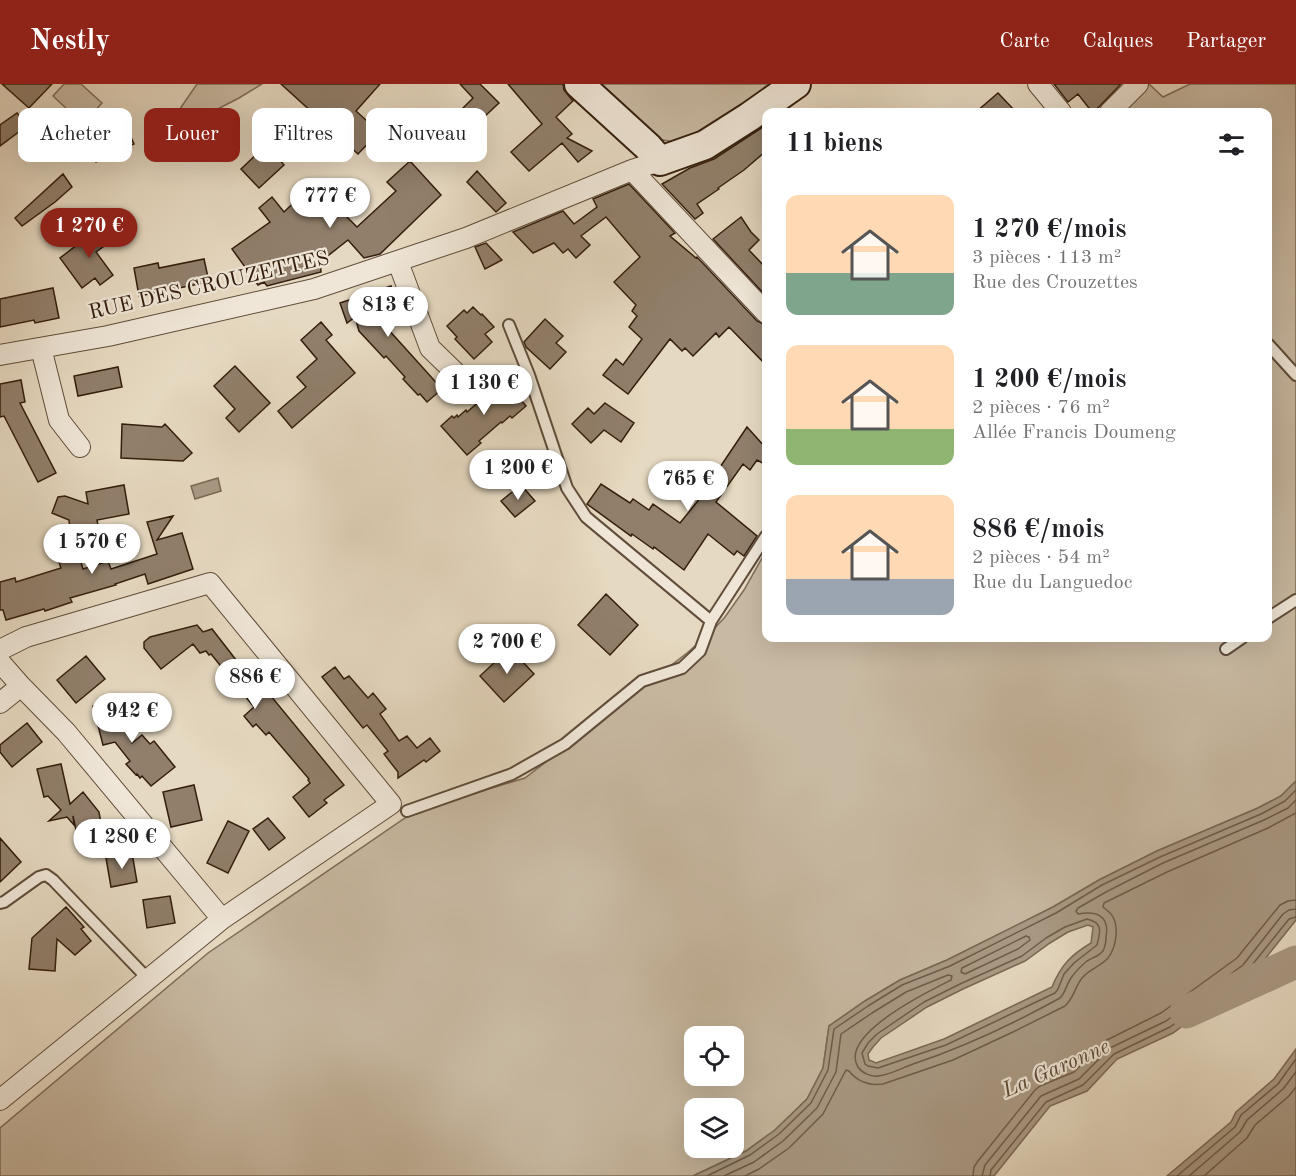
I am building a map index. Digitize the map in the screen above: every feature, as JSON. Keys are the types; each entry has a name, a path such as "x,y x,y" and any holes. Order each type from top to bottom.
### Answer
{"street":[{"path":"579,84 648,147 660,161 705,144 796,84"},
{"path":"1038,84 1058,108"},
{"path":"1114,108 1138,84"},
{"name":"RUE DES CROUZETTES","path":"0,355 108,336 314,289 466,238 632,170 660,161"},
{"path":"632,170 762,309"},
{"path":"398,262 430,348 468,385"},
{"path":"41,348 58,420 80,447"},
{"path":"0,650 26,637 210,583 399,808 222,919 0,1100"},
{"path":"0,662 66,732 222,919"},
{"path":"0,703 21,686"}],"lane":[{"path":"508,326 528,375 567,488 586,517 711,621"},
{"path":"1272,348 1296,375"},
{"path":"399,808 512,774 565,744 642,681 682,668 700,651 711,621 762,542"},
{"path":"1272,615 1296,600"},
{"path":"1226,649 1236,642"},
{"path":"0,903 39,877 46,875 148,979"}],"shaded area":[{"path":"64,84 81,84 102,103 97,108 66,108 53,96"},
{"path":"197,84 262,84 220,108 181,108"},
{"path":"593,84 771,84 735,117 684,144 653,138"},
{"path":"1149,84 1163,97 1190,84 1296,84 1296,781 1281,796 1157,851 1099,880 1053,907 947,960 900,980 865,1001 829,1026 823,1068 807,1099 775,1130 746,1151 744,1152 744,1098 684,1098 684,1158 731,1158 693,1176 0,1176 0,1128 208,953 405,818 439,804 525,778 687,653 725,617 762,558 762,642 1272,642 1272,108 1122,108"}],"water":[{"path":"218,478 221,491 195,499 191,486"},
{"path":"1296,781 1296,920 1253,974 1173,1033 1117,1059 1087,1091 1050,1106 994,1176 693,1176 731,1158 744,1158 744,1152 775,1130 807,1099 823,1068 829,1026 865,1001 900,980 947,960 1053,907 1099,880 1157,851 1281,796","holes":["1088,925 1093,927 1091,943 1067,961 1052,987 944,1039 876,1063 869,1060 868,1054 881,1038 927,1007 1025,961 1068,932"]},
{"path":"1296,1049 1296,1176 1167,1176 1231,1122 1236,1112 1274,1079"}],"building":[{"path":"2,84 52,84 29,108"},
{"path":"281,84 380,84 356,111 366,120 366,146 358,154 354,150 354,108 307,108"},
{"path":"460,84 480,84 499,103 487,114 487,108 463,108 473,98"},
{"path":"508,84 563,84 564,90 573,101 556,117 572,134 567,138 592,151 578,162 562,143 529,171 511,152 542,124"},
{"path":"1054,84 1121,84 1098,108 1089,108 1078,94 1068,102"},
{"path":"998,93 1012,108 981,108"},
{"path":"18,114 18,132 0,146 0,125"},
{"path":"762,128 762,154 697,204 703,213 695,219 662,184 690,168 714,159"},
{"path":"252,159 252,162 281,162 284,165 259,188 241,169"},
{"path":"411,162 441,195 380,254 364,258 348,240 320,262 321,272 267,286 264,282 258,285 232,249 270,222 259,208 272,197 284,212 316,181 331,197 329,199 357,227 396,191 387,182"},
{"path":"477,171 506,203 496,212 467,182"},
{"path":"63,174 72,187 22,226 15,218"},
{"path":"629,184 675,233 670,236 697,257 757,321 762,323 762,361 729,327 719,337 716,333 693,356 685,348 682,351 670,339 628,394 603,375 616,359 623,365 642,339 629,327 637,316 632,311 636,305 614,282 640,257 606,217 581,236 590,245 576,258 568,249 563,253 554,243 533,253 513,232 563,211 574,224 597,207 593,199"},
{"path":"741,217 759,240 749,250 762,264 762,292 713,239"},
{"path":"103,225 114,239 96,252 113,275 100,285 95,278 82,288 60,258"},
{"path":"486,243 502,260 485,269 475,247"},
{"path":"204,259 209,282 139,296 134,268 158,263 159,268"},
{"path":"391,286 400,311 378,318 442,389 427,402 403,379 405,377 386,356 384,358 359,331 355,317 347,323 340,303"},
{"path":"53,288 59,318 0,327 0,299"},
{"path":"473,307 494,327 485,334 492,342 474,359 455,339 457,337 447,326 464,310 467,313"},
{"path":"545,319 563,336 556,343 566,352 550,369 526,347 524,342"},
{"path":"321,322 332,335 326,340 355,373 292,428 278,411 306,387 297,377 317,359 301,340"},
{"path":"235,366 270,403 239,432 226,418 235,409 214,386"},
{"path":"118,367 122,387 78,396 74,376"},
{"path":"500,376 526,406 512,418 510,416 501,422 467,455 441,426 452,416 454,418 457,415 458,417 466,410 467,412 489,393 487,391 489,386"},
{"path":"21,380 25,402 20,403 56,473 38,482 4,416 0,417 0,384"},
{"path":"605,403 634,423 621,442 604,430 591,443 572,424 588,408 594,414"},
{"path":"122,424 162,427 165,424 192,453 183,461 121,458"},
{"path":"747,427 762,444 762,463 757,460 750,470 743,464 716,502 757,536 744,556 737,551 734,555 708,534 684,570 654,547 653,549 632,534 631,536 587,504 601,484 630,503 633,499 649,510 653,504 680,523"},
{"path":"124,485 129,514 97,520 98,525 70,529 69,520 52,513 58,497 65,496 88,504 86,492"},
{"path":"521,485 535,501 515,517 501,501"},
{"path":"173,516 157,540 182,533 193,569 148,584 145,574 70,598 72,602 45,611 44,609 6,620 3,610 0,610 0,582 15,578 16,582 61,568 54,547 75,541 83,569 108,561 111,569 157,554 147,522"},
{"path":"606,594 638,625 610,655 578,625"},
{"path":"197,625 203,632 212,629 240,665 243,662 344,785 324,800 327,803 309,817 293,797 310,783 309,779 269,732 266,735 256,724 253,727 244,716 254,707 211,654 209,655 206,651 200,653 193,644 161,669 144,648 144,642 150,637"},
{"path":"510,648 534,674 504,702 480,676"},
{"path":"86,656 105,679 76,703 57,680"},
{"path":"335,667 344,679 349,676 368,698 373,693 386,709 380,714 399,741 407,736 417,748 430,738 440,751 398,778 398,772 384,754 388,751 367,725 363,728 322,677"},
{"path":"119,700 132,743 142,735 150,744 154,741 175,767 151,786 126,764 130,761 115,742 103,745 93,706"},
{"path":"27,723 42,742 12,767 0,752 0,745"},
{"path":"61,764 70,804 83,792 99,812 103,834 78,839 73,816 74,825 67,817 49,821 61,810 48,796 44,797 37,769"},
{"path":"194,785 202,820 171,827 163,792"},
{"path":"268,818 285,838 269,850 253,829"},
{"path":"228,821 249,831 228,873 207,863"},
{"path":"0,838 21,862 0,882"},
{"path":"132,853 137,882 111,887 106,858"},
{"path":"170,896 175,923 147,928 143,900"},
{"path":"66,907 84,927 81,929 91,941 75,955 57,939 55,971 29,969 32,938"}],"waterway":[{"name":"La Garonne","path":"1186,1012 1296,962"}]}
